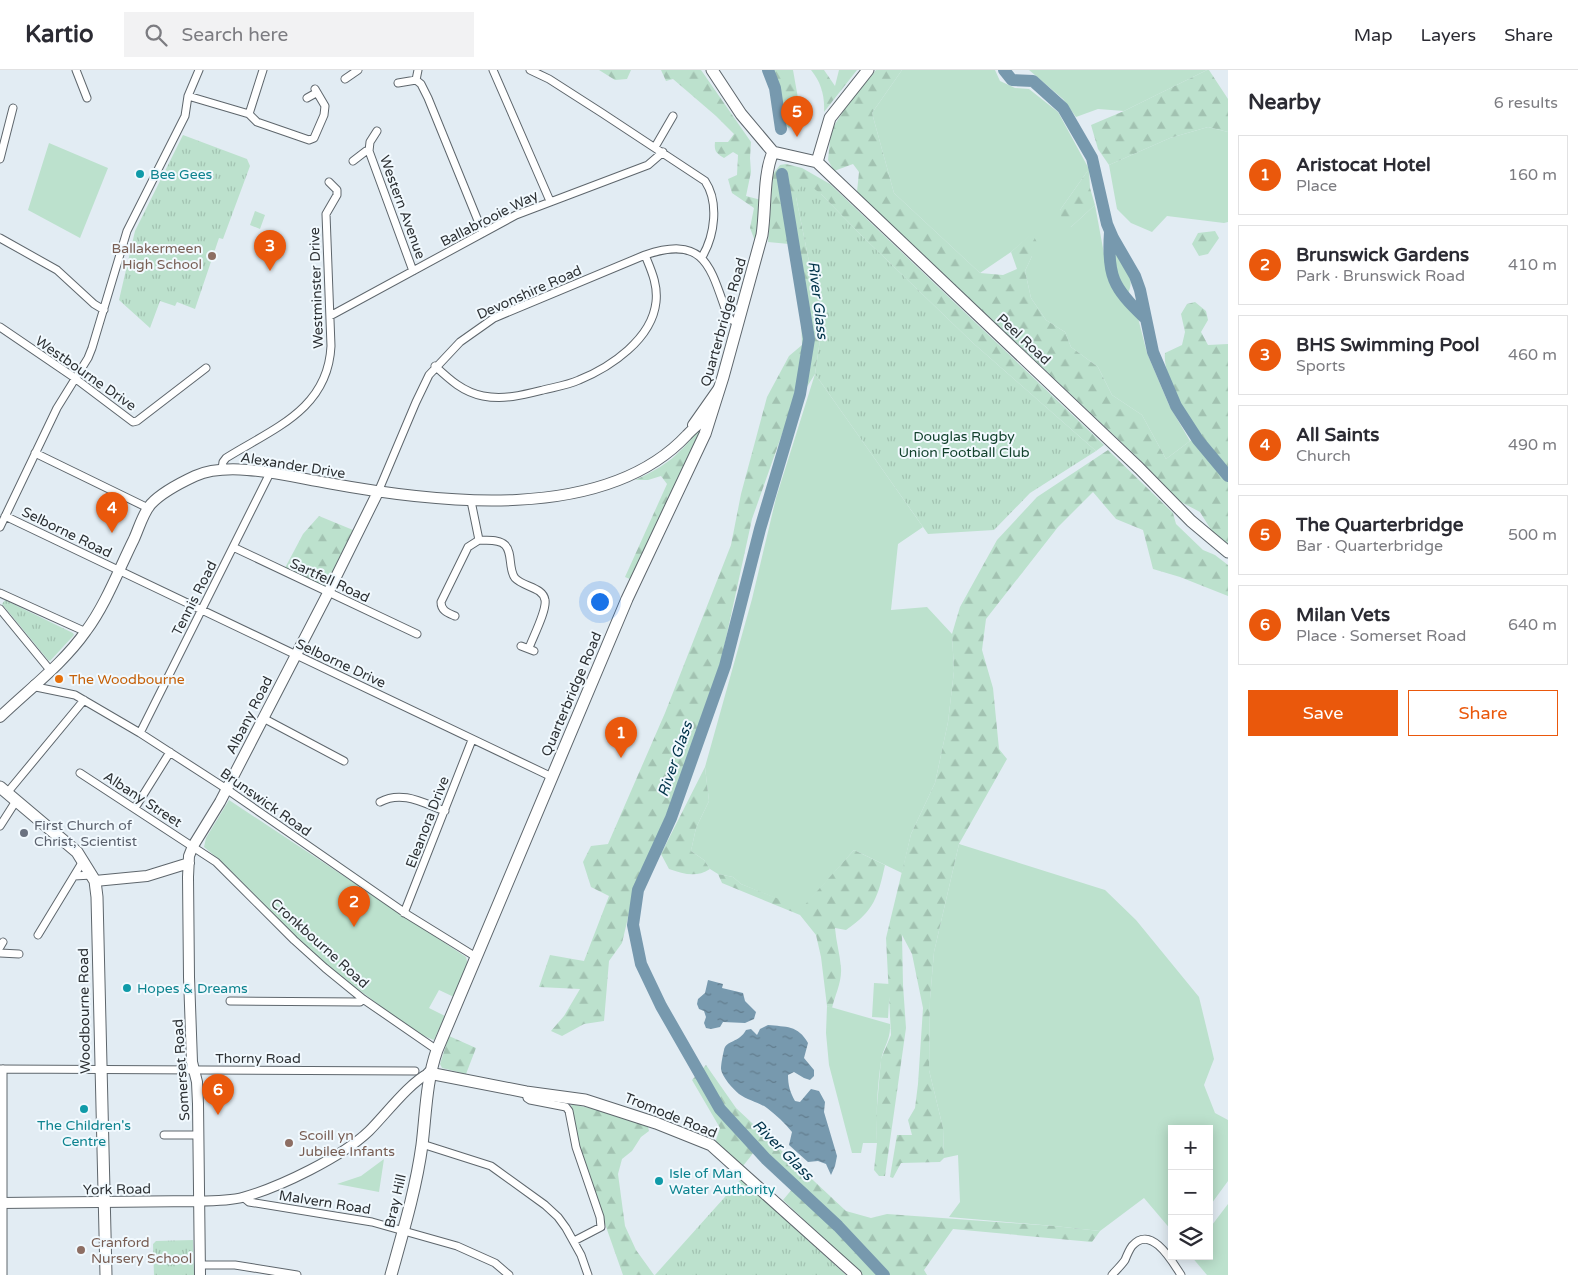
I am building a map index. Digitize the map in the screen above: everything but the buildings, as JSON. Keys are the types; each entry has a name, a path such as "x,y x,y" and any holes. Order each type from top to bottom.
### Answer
{"main road":[{"path":"712,70 741,114 775,152"},
{"path":"817,162 830,118 868,70"},
{"name":"Peel Road","path":"775,152 817,162 1139,468 1191,522 1228,552"},
{"name":"Quarterbridge Road","path":"430,1073 437,1050 631,590 705,434 721,386 762,235 768,168 775,152"},
{"name":"Alexander Drive","path":"0,717 63,659 86,632 148,508 155,500 181,483 204,473 222,469 270,473 378,492 471,501 560,495 598,488 655,463 679,445 713,394 721,386"},
{"name":"Alexander Drive","path":"688,434 708,416 713,408"},
{"name":"Albany Road","path":"189,863 193,846 226,790 378,492"},
{"name":"Woodbourne Road","path":"8,794 70,846 83,861 93,878 97,897 106,1275"},
{"path":"93,878 147,876 189,863"},
{"name":"Somerset Road","path":"189,863 189,977 192,1062 197,1082 200,1270"},
{"name":"Tromode Road","path":"430,1073 526,1092 598,1103 711,1145 856,1275"},
{"name":"Bray Hill","path":"391,1275 411,1202 422,1144 430,1073"},
{"name":"York Road","path":"2,1203 198,1202"}],"street":[{"path":"76,70 87,98"},
{"path":"2,522 57,408 92,348 127,232 185,116 188,96 200,70"},
{"path":"249,114 263,70"},
{"path":"345,80 358,70"},
{"path":"416,80 418,70"},
{"path":"493,70 550,201"},
{"path":"530,70 549,79 663,152 700,177 709,187 714,214 712,231 702,257 712,272 727,314 731,320 738,322"},
{"path":"398,83 416,80 421,84 483,233"},
{"path":"188,96 249,114 265,126 309,140 314,138 324,115 325,106 316,91 308,98"},
{"path":"0,159 12,108"},
{"path":"655,147 673,116"},
{"name":"Western Avenue","path":"377,130 370,142 369,151 413,271"},
{"name":"Western Avenue","path":"353,161 366,151 369,151"},
{"name":"Ballabrooie Way","path":"330,316 516,215 648,165 663,152"},
{"name":"Westminster Drive","path":"222,469 226,458 260,440 296,416 317,392 329,365 331,354 326,214 337,195 337,190 329,182"},
{"path":"0,238 57,270 94,304 104,310"},
{"name":"Devonshire Road","path":"378,492 416,402 435,366 470,333 494,318 645,254 670,248 684,249 702,257"},
{"path":"435,366 460,388 483,396 500,398 509,398 559,386 594,373 626,351 644,332 650,321 656,303 656,292 655,280 645,254"},
{"name":"Westbourne Drive","path":"0,327 75,378 133,422 137,421 206,368"},
{"path":"35,453 148,508"},
{"name":"Tennis Road","path":"140,733 270,473"},
{"path":"471,501 479,540"},
{"name":"Selborne Road","path":"2,522 118,571"},
{"path":"455,616 444,611 441,607 441,602 468,547 479,540 499,541 507,548 514,577 545,597 545,608 532,649 521,646"},
{"name":"Sartfell Road","path":"233,547 417,634"},
{"name":"Selborne Drive","path":"118,571 552,778"},
{"path":"0,593 86,632"},
{"path":"0,609 50,670"},
{"name":"Brunswick Road","path":"34,684 36,687 66,692 84,700 140,733 404,912 476,957"},
{"path":"0,826 8,794 84,700"},
{"path":"263,718 344,761"},
{"name":"Eleanora Drive","path":"404,912 472,740"},
{"path":"135,808 170,752"},
{"name":"Albany Street","path":"80,773 193,846"},
{"path":"380,802 389,797 404,797 444,811"},
{"name":"Cronkbourne Road","path":"193,846 216,862 294,940 363,999 437,1050"},
{"path":"38,935 83,861"},
{"path":"74,876 93,878"},
{"path":"0,953 19,954"},
{"path":"230,1001 360,1002 363,999"},
{"path":"2,1069 3,1275"},
{"name":"Thorny Road","path":"2,1069 415,1070"},
{"name":"York Road","path":"198,1202 239,1198 272,1188 331,1158 367,1134 422,1076 430,1073"},
{"path":"526,1092 527,1098 530,1100 566,1107 569,1111 576,1147 600,1217 601,1227 574,1241"},
{"path":"164,1135 198,1135"},
{"path":"422,1144 491,1166 546,1205 558,1217 574,1241 588,1275"},
{"name":"Malvern Road","path":"239,1198 249,1202 366,1220 457,1246 495,1263 509,1275"},
{"path":"1112,1275 1122,1264 1134,1244 1144,1238 1149,1239 1160,1247 1182,1275"},
{"path":"200,1270 235,1265 297,1275"}],"green space":[{"path":"599,70 631,70 627,79 615,80"},
{"path":"661,70 701,70 751,142 751,172 746,196 761,200 762,205 755,241 750,228 754,208 732,193 728,179 737,175 738,155 733,152 724,158 715,150 715,142 728,142 734,134 673,79 666,81"},
{"path":"772,70 793,70 802,121 794,120 789,128 783,123 777,85"},
{"path":"811,70 824,70 835,86 839,70 857,70 824,112 822,90"},
{"path":"876,70 902,70 872,113 894,193 980,273 1003,275 1017,269 1011,252 1032,233 1041,250 1032,256 1025,271 1031,298 1046,320 1065,332 1071,347 1098,367 1112,395 1142,415 1166,459 1199,436 1172,384 1165,362 1165,353 1182,345 1185,332 1181,314 1187,304 1195,302 1206,311 1208,320 1201,332 1208,345 1228,344 1228,544 1213,533 1200,512 1181,502 1136,456 857,192 859,172 853,164 834,171 828,160 831,131 845,108"},
{"path":"902,70 995,70 1000,81 1015,88 1029,89 1058,112 1089,169 1060,210 1071,227 1095,205 1107,270 1118,296 1138,318 1147,353 1169,405 1190,441 1166,459 1142,415 1112,395 1098,367 1071,347 1065,332 1046,320 1031,298 1025,271 1032,256 1032,234 1011,252 980,273 894,193 872,113"},
{"path":"1029,70 1207,70 1124,111 1098,109 1076,117 1063,99"},
{"path":"1209,70 1228,99 1228,132 1208,127 1170,138 1109,165 1098,149 1091,125"},
{"path":"1208,127 1228,132 1228,222 1167,216 1152,232 1131,223 1117,209 1109,165 1170,138"},
{"path":"183,135 247,159 250,166 223,239 219,238 195,309 177,302 175,306 160,301 150,328 119,300 135,231"},
{"path":"49,143 108,168 80,238 28,210"},
{"path":"786,164 802,168 830,184 1104,445 1096,451 973,343 821,194 796,197 822,326 815,374 788,417 752,519 721,661 667,813 635,888 622,943 609,961 604,1021 584,1024 562,1036 551,1031 564,1016 580,989 539,987 550,955 584,961 609,896 591,887 583,862 591,846 608,844 665,713 731,545 741,494 767,397 789,356 802,345 799,258 789,244 768,242 773,174 780,165"},
{"path":"1089,169 1090,188 1095,205 1071,227 1063,226 1060,210"},
{"name":"Douglas Rugby Union Football Club","path":"802,186 812,187 821,194 973,343 1096,451 1030,493 994,530 928,534 815,374 822,326 796,197 798,190"},
{"path":"255,211 265,215 260,229 250,225"},
{"path":"1215,231 1219,238 1208,254 1199,256 1192,244 1198,233"},
{"path":"1114,252 1130,276 1131,282 1128,293 1130,298 1115,277 1112,264"},
{"path":"815,374 923,527 898,544 891,610 927,607 952,634 954,671 948,722 935,783 911,834 902,873 854,850 802,909 741,884 733,877 718,874 710,869 704,860 691,851 696,828 709,801 705,767 752,599 776,498"},
{"path":"698,431 700,433 632,580 625,577 667,484 661,476 648,480 635,480 672,459"},
{"path":"1108,450 1173,513 1176,524 1203,550 1215,555 1228,565 1228,596 1180,577 1153,569 1143,530 1116,519 1093,492 1058,527 986,619 982,650 993,688 999,749 1007,759 959,844 934,952 930,999 929,1070 943,1128 944,1158 940,1162 901,1163 893,1178 890,1177 897,1135 912,1135 908,1120 915,1108 923,1008 912,954 902,935 906,1028 885,1176 879,1176 874,1170 881,1059 891,1035 886,938 911,834 935,783 948,722 954,671 952,634 960,607 997,540 1037,497"},
{"path":"319,516 353,530 325,587 285,568 303,534"},
{"path":"5,600 74,635 50,661 48,660 2,604"},
{"path":"705,767 709,801 696,828 691,851 704,860 710,869 700,874 685,874 669,869 661,854"},
{"path":"229,800 466,957 468,966 454,997 439,990 429,1008 445,1016 434,1040 405,1025 327,964 285,927 228,868 204,847 206,838"},
{"path":"959,844 1105,890 1136,920 1199,997 1214,1059 1204,1085 1215,1113 1228,1120 1228,1181 1213,1202 1213,1125 1168,1125 1168,1226 1144,1198 1100,1231 949,1217 960,1202 958,1155 944,1158 943,1128 929,1070 930,999 934,952"},
{"path":"854,850 885,865 877,895 869,910 846,930 835,928 841,973 832,1008 827,1006 821,957 816,935 800,915 722,883 718,874 733,877 741,884 802,908"},
{"path":"874,983 890,984 888,1018 872,1017"},
{"path":"827,1006 890,1024 880,1071 877,1102 877,1143 863,1143 861,1153 852,1153 829,1065 826,1033"},
{"path":"449,1036 476,1048 466,1074 442,1068 440,1064"},
{"path":"706,1065 736,1108 846,1211 871,1218 887,1214 1100,1231 1092,1242 953,1229 924,1270 927,1275 862,1275 783,1200 793,1188 754,1152 743,1166 715,1143 720,1128 692,1080"},
{"path":"571,1104 613,1113 648,1127 649,1131 641,1137 632,1151 622,1159 618,1174 625,1226 636,1250 654,1275 623,1275 579,1150"},
{"path":"384,1159 379,1192 337,1184 361,1176"},
{"path":"741,1179 846,1275 655,1275"},
{"path":"1228,1204 1228,1275 1207,1275 1194,1260 1213,1260 1213,1224"},
{"path":"193,1240 194,1275 154,1275 153,1244 156,1241"}],"water":[{"path":"708,980 723,984 722,988 743,993 745,1001 756,1012 754,1019 745,1023 723,1022 720,1027 706,1028 704,1011 699,1009 697,1004 698,999 705,993"},
{"path":"768,1025 796,1030 808,1043 804,1058 814,1070 814,1076 810,1080 794,1072 788,1075 789,1085 795,1101 800,1102 811,1089 819,1091 825,1102 824,1112 837,1156 831,1175 826,1164 818,1161 808,1162 789,1145 792,1132 777,1116 767,1108 739,1094 723,1076 721,1067 727,1044 740,1037 746,1030 751,1029 757,1035 760,1029"}],"waterway":[{"name":"River Glass","path":"768,70 775,88 781,129"},
{"path":"1004,70 1012,80 1033,81 1063,108 1092,158 1107,224 1135,276 1140,290 1153,352 1176,406 1198,440 1228,476"},
{"name":"River Glass","path":"782,174 809,339 800,394 760,529 725,666 671,818 638,890 633,925 641,964 661,1006 720,1109 766,1159 838,1226 884,1275"},
{"path":"1110,232 1109,247 1114,280 1125,298 1144,317"}],"place":[{"name":"The Quarterbridge","path":"797,137"},
{"name":"Bee Gees","path":"140,174"},
{"name":"Ballakermeen High School","path":"212,256"},
{"name":"BHS Swimming Pool","path":"270,271"},
{"name":"All Saints","path":"112,533"},
{"name":"The Woodbourne","path":"59,679"},
{"name":"Aristocat Hotel","path":"621,758"},
{"name":"First Church of Christ, Scientist","path":"24,833"},
{"name":"Brunswick Gardens","path":"354,927"},
{"name":"Hopes & Dreams","path":"127,988"},
{"name":"The Children's Centre","path":"84,1109"},
{"name":"Milan Vets","path":"218,1115"},
{"name":"Scoill yn Jubilee Infants","path":"289,1143"},
{"name":"Isle of Man Water Authority","path":"659,1181"},
{"name":"Cranford Nursery School","path":"81,1250"}]}
